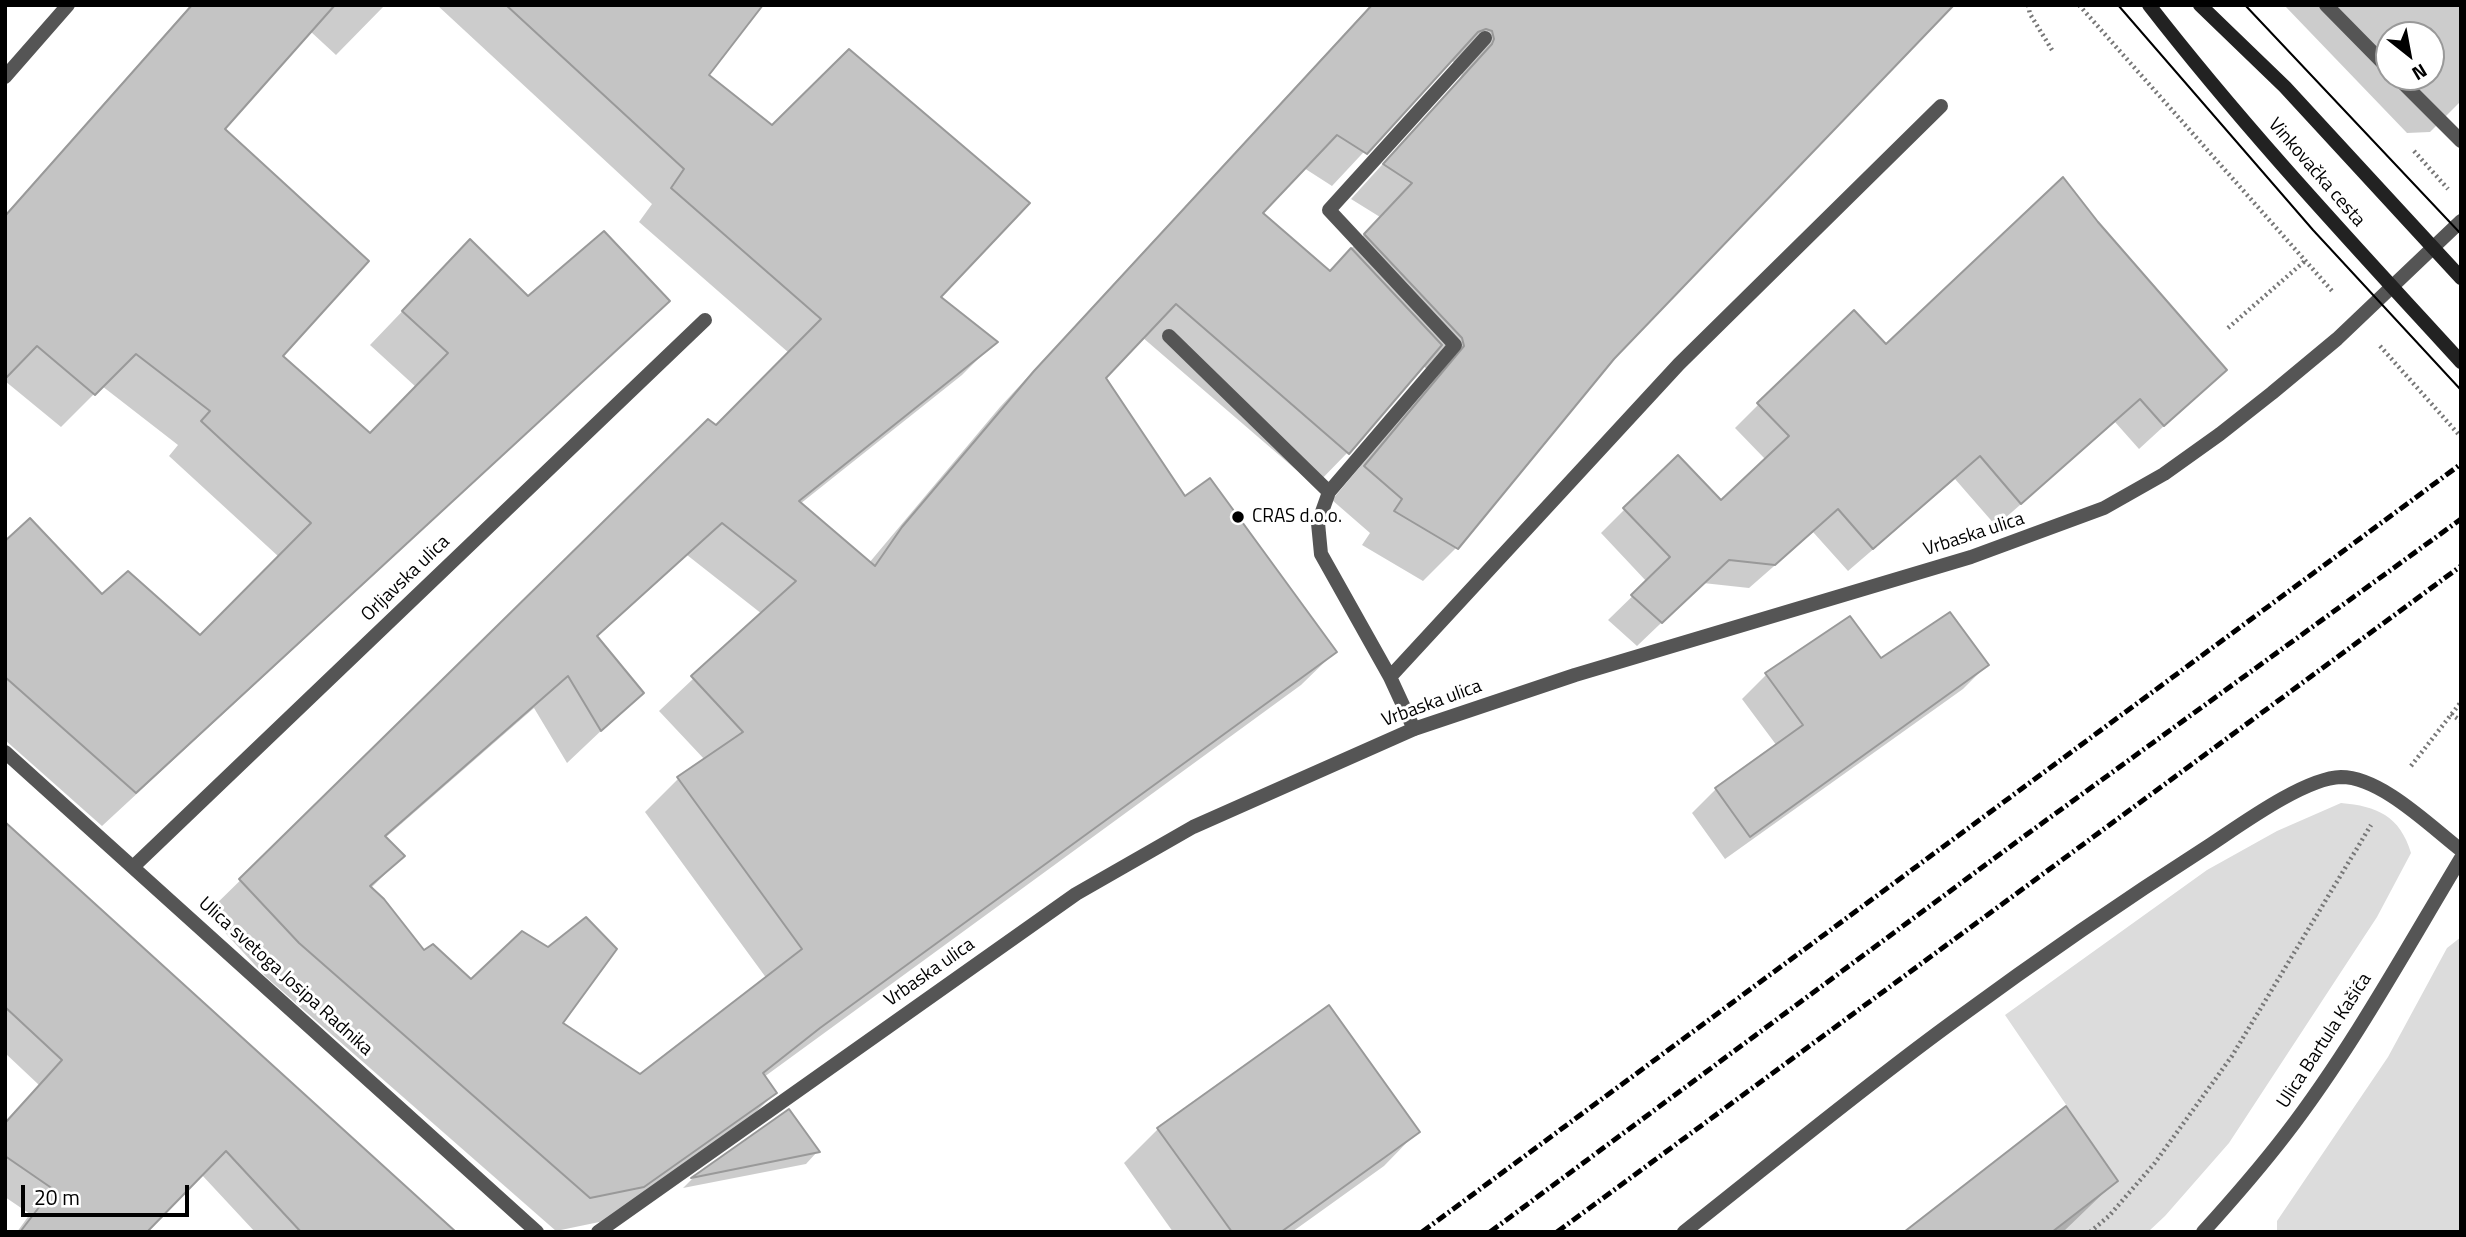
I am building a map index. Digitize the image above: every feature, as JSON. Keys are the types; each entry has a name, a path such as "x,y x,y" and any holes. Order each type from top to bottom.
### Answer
{"main road":[{"name":"Vinkovačka cesta","path":"2149,5 2193,62 2461,362"},
{"name":"Vinkovačka cesta","path":"2200,5 2285,87 2461,278"}],"street":[{"path":"5,77 68,5"},
{"path":"2326,5 2375,55"},
{"path":"1414,729 1390,677 1321,554 1318,523 1329,492 1455,345 1329,210 1485,38"},
{"path":"2411,91 2461,141"},
{"path":"1390,677 1679,365 1941,106"},
{"name":"Vrbaska ulica","path":"598,1232 1076,894 1193,827 1414,729 1612,664 1971,557 2105,508 2164,474 2221,434 2337,339 2461,221"},
{"name":"Orljavska ulica","path":"134,866 705,320"},
{"path":"1169,336 1329,492"},
{"name":"Ulica svetoga Josipa Radnika","path":"5,752 537,1232"},
{"path":"1684,1232 1953,1021 2137,891 2310,784 2338,777 2358,778 2389,794 2461,850"},
{"name":"Ulica Bartula Kašića","path":"2203,1232 2288,1133 2373,1004 2461,858"}],"path":[{"path":"2028,5 2030,15 2052,50"},
{"path":"2079,5 2342,302"},
{"path":"2228,328 2305,260"},
{"path":"2379,343 2461,437"},
{"path":"2090,1232 2109,1216 2154,1164 2232,1056 2389,794 2461,702"},
{"path":"2451,714 2461,721"}],"shaded area":[{"path":"2341,803 2366,807 2385,815 2400,830 2411,853 2377,917 2229,1143 2148,1232 2052,1232 2118,1181 2005,1015 2207,870 2277,831"},
{"path":"2461,937 2461,1232 2277,1232 2277,1221 2388,1057 2447,948"}],"building":[{"path":"192,5 335,5 225,129 369,261 283,356 370,433 448,353 402,311 470,239 528,296 604,231 670,301 136,793 5,677 5,541 30,518 102,594 128,571 200,635 311,523 201,421 210,411 136,354 95,395 37,346 5,379 5,216"},
{"path":"506,5 763,5 709,75 772,125 849,49 1030,203 941,297 998,342 799,501 875,566 902,527 1034,371 1372,5 1954,5 1614,359 1458,549 1394,511 1402,499 1364,466 1464,346 1462,338 1364,234 1412,183 1383,164 1492,44 1492,31 1486,29 1478,32 1367,154 1337,135 1263,213 1330,271 1351,248 1442,345 1349,454 1176,304 1106,378 1185,496 1210,478 1337,652 820,1028 763,1073 777,1093 644,1187 590,1198 299,943 239,879 708,419 716,425 821,319 671,188 684,169","holes":["722,523 796,581 691,676 743,732 677,777 802,949 640,1074 563,1023 617,949 586,917 548,947 522,931 471,979 433,944 424,950 384,899 370,886 405,856 385,836 568,676 601,731 644,693 597,636"]},
{"path":"2063,177 2098,222 2227,370 2164,426 2140,399 2021,504 1980,456 1873,549 1838,509 1775,565 1729,560 1662,623 1631,595 1670,557 1623,508 1678,455 1721,500 1789,436 1757,403 1854,310 1886,344"},
{"path":"1950,612 1989,665 1750,837 1715,788 1803,725 1765,673 1850,616 1881,658"},
{"path":"5,822 456,1232 301,1232 226,1151 147,1232 20,1232 53,1189 5,1156 5,1123 62,1060 5,1007"},
{"path":"1329,1005 1420,1132 1281,1232 1232,1232 1157,1128"},
{"path":"2066,1106 2118,1181 2052,1232 1904,1232"},
{"path":"789,1109 820,1152 691,1178"}],"tram line":[{"path":"2118,5 2313,230 2461,390"},
{"path":"2245,5 2461,234"}],"railway":[{"path":"1422,1232 2461,464"},
{"path":"1490,1232 2019,840 2461,519"},
{"path":"1557,1232 2461,566"}],"place":[{"name":"CRAS d.o.o.","path":"1238,517"}]}
